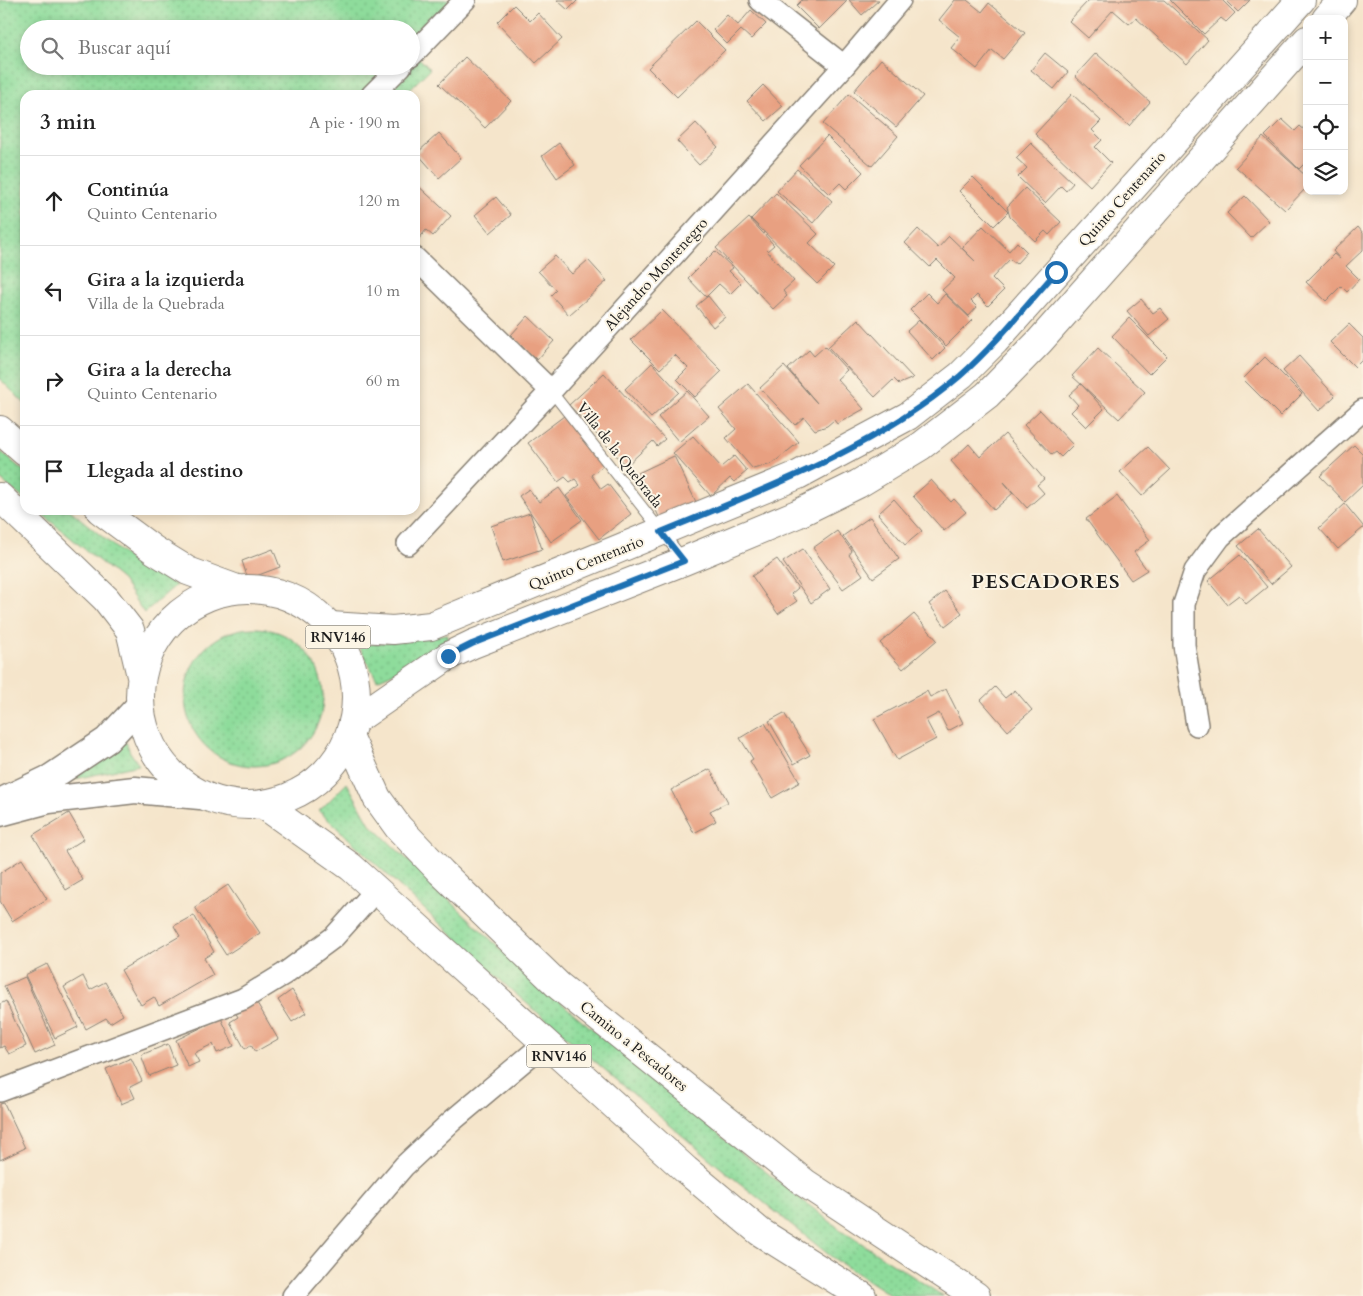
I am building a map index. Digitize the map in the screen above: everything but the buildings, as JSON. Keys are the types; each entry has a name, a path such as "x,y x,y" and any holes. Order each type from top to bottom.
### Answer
{"main road":[{"name":"Quinto Centenario","path":"331,626 393,630 431,626 798,475 908,416 960,376 1001,334 1301,0"},
{"path":"1329,15 1342,0"},
{"path":"352,729 448,656 472,644 684,561 797,514 858,484 921,446 987,395 1039,342 1303,45"},
{"path":"0,430 20,448"},
{"name":"RNV146","path":"0,498 106,599 130,630 141,676"},
{"name":"RNV146","path":"107,515 154,550 188,571 237,589"},
{"name":"RNV146","path":"237,589 264,590 288,596 312,609 331,626 345,647 354,671 357,696 352,729 341,755 330,770 316,783 282,801 264,806 200,796 176,780 158,759 145,734 139,706 141,676 150,650 165,627 186,608 210,596 237,589"},
{"name":"Camino a Pescadores","path":"352,729 377,798 398,826 441,872 559,986 805,1183 976,1296"},
{"name":"RNV146","path":"264,806 351,867 686,1170 760,1232 862,1296"}],"street":[{"path":"420,47 465,0"},
{"path":"760,0 844,66"},
{"name":"Alejandro Montenegro","path":"408,544 551,391 844,66 900,0"},
{"path":"377,90 392,75"},
{"path":"420,263 551,391"},
{"path":"1197,725 1184,645 1184,604 1195,571 1220,537 1363,410"},
{"path":"0,802 50,778 106,740 139,706"},
{"path":"0,813 49,800 135,790 200,796"},
{"path":"0,1091 243,999 284,974 334,936 376,890"},
{"path":"293,1296 404,1166 452,1121 545,1043"}],"lane":[{"name":"Villa de la Quebrada","path":"551,391 684,561"}],"green space":[{"path":"0,0 454,0 420,40 420,20 20,20 20,75 420,75 420,59 430,69 409,90 20,90 20,399 0,379"},
{"path":"0,451 20,468 20,496 0,479"},
{"path":"43,515 76,515 134,563 176,585 144,613 122,580"},
{"path":"254,628 280,633 303,648 318,671 323,697 318,723 303,746 280,761 254,766 228,761 205,746 190,723 185,697 190,671 205,648 228,633"},
{"path":"447,634 452,647 377,680 359,646"},
{"path":"126,742 139,765 75,779 71,773 113,748"},
{"path":"347,783 370,824 528,975 730,1144 841,1230 943,1296 892,1296 833,1258 711,1160 511,990 319,811"}],"district":[{"name":"PESCADORES","path":"1046,581"}],"route":[{"path":"448,656 472,644 684,561 661,532 798,475 908,416 960,376 995,341 1056,272"}]}
